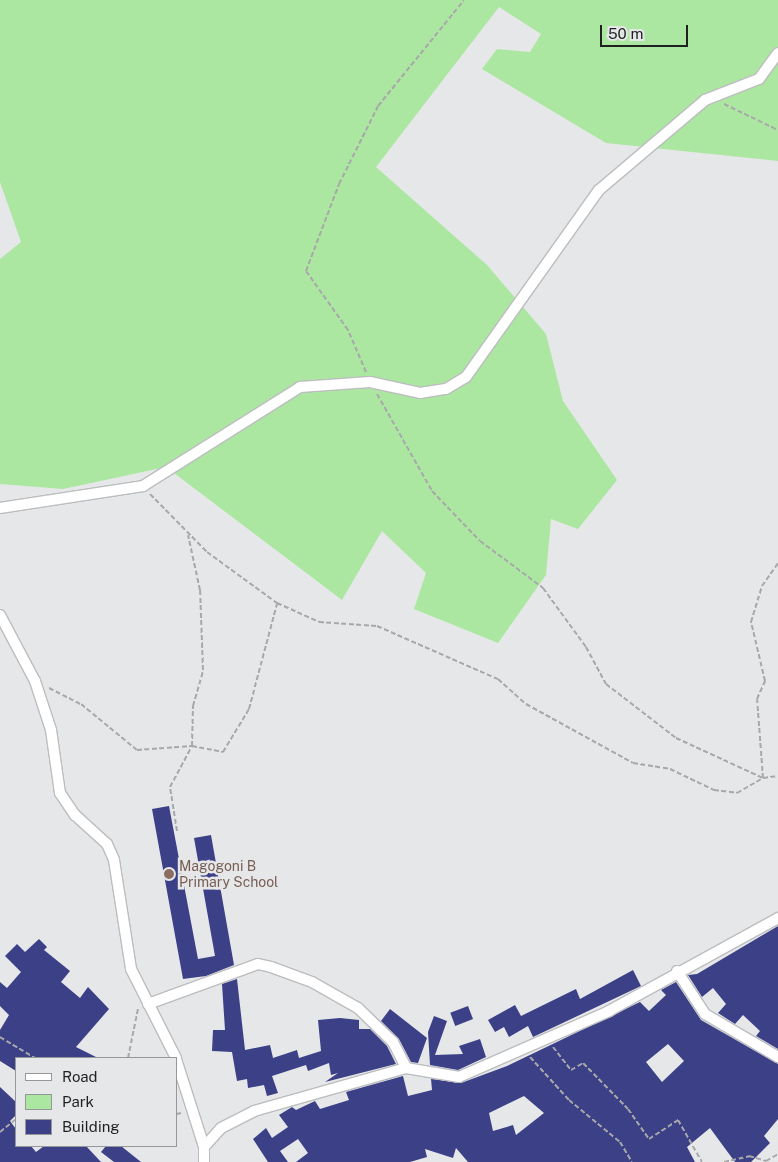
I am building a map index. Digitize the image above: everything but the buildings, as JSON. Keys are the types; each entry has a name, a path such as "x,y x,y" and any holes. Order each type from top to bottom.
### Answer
{"street":[{"path":"0,508 143,486 300,387 370,382 429,393 466,377 599,190 705,100 759,79 778,53"},
{"path":"0,615 35,681 51,730 60,793 75,815 107,844 114,860 131,969 143,1004 175,1057"},
{"path":"204,1147 221,1128 254,1111 406,1068 460,1078 609,1011 677,971 777,920"},
{"path":"143,1004 258,964 271,967 312,982 358,1008 393,1042 406,1068"},
{"path":"677,971 705,1014 777,1054"},
{"path":"178,1065 204,1147 204,1162"}],"path":[{"path":"464,0 378,106 339,184 306,271 348,330 370,382 432,491 480,541 543,588 606,684 676,738 763,778"},
{"path":"705,100 742,109 778,130"},
{"path":"143,486 188,535 277,603 319,622 377,626 498,679 526,704 634,763 670,769 714,790 737,794 763,778 778,776"},
{"path":"177,832 170,787 192,746 193,706 202,670 200,590 188,535"},
{"path":"763,778 757,699 765,681 751,622 762,586 778,563"},
{"path":"35,681 81,704 137,750 192,746 223,752 249,709 277,603"},
{"path":"128,1057 143,1004"},
{"path":"0,1037 33,1057"},
{"path":"541,1040 550,1043 571,1070 583,1063 628,1109 649,1139 678,1120 702,1162"},
{"path":"526,1048 532,1060 620,1142 632,1162"},
{"path":"0,1132 15,1120"},
{"path":"724,1162 749,1156 766,1161 778,1154"}],"green space":[{"path":"0,0 778,0 778,161 606,143 482,69 497,49 530,52 541,34 499,7 376,167 487,265 546,334 563,401 617,480 578,529 551,519 546,575 498,643 414,609 426,573 382,531 342,600 166,467 63,489 0,484 0,259 21,242 0,182"}],"place":[{"name":"Magogoni B Primary School","path":"169,874"}]}
